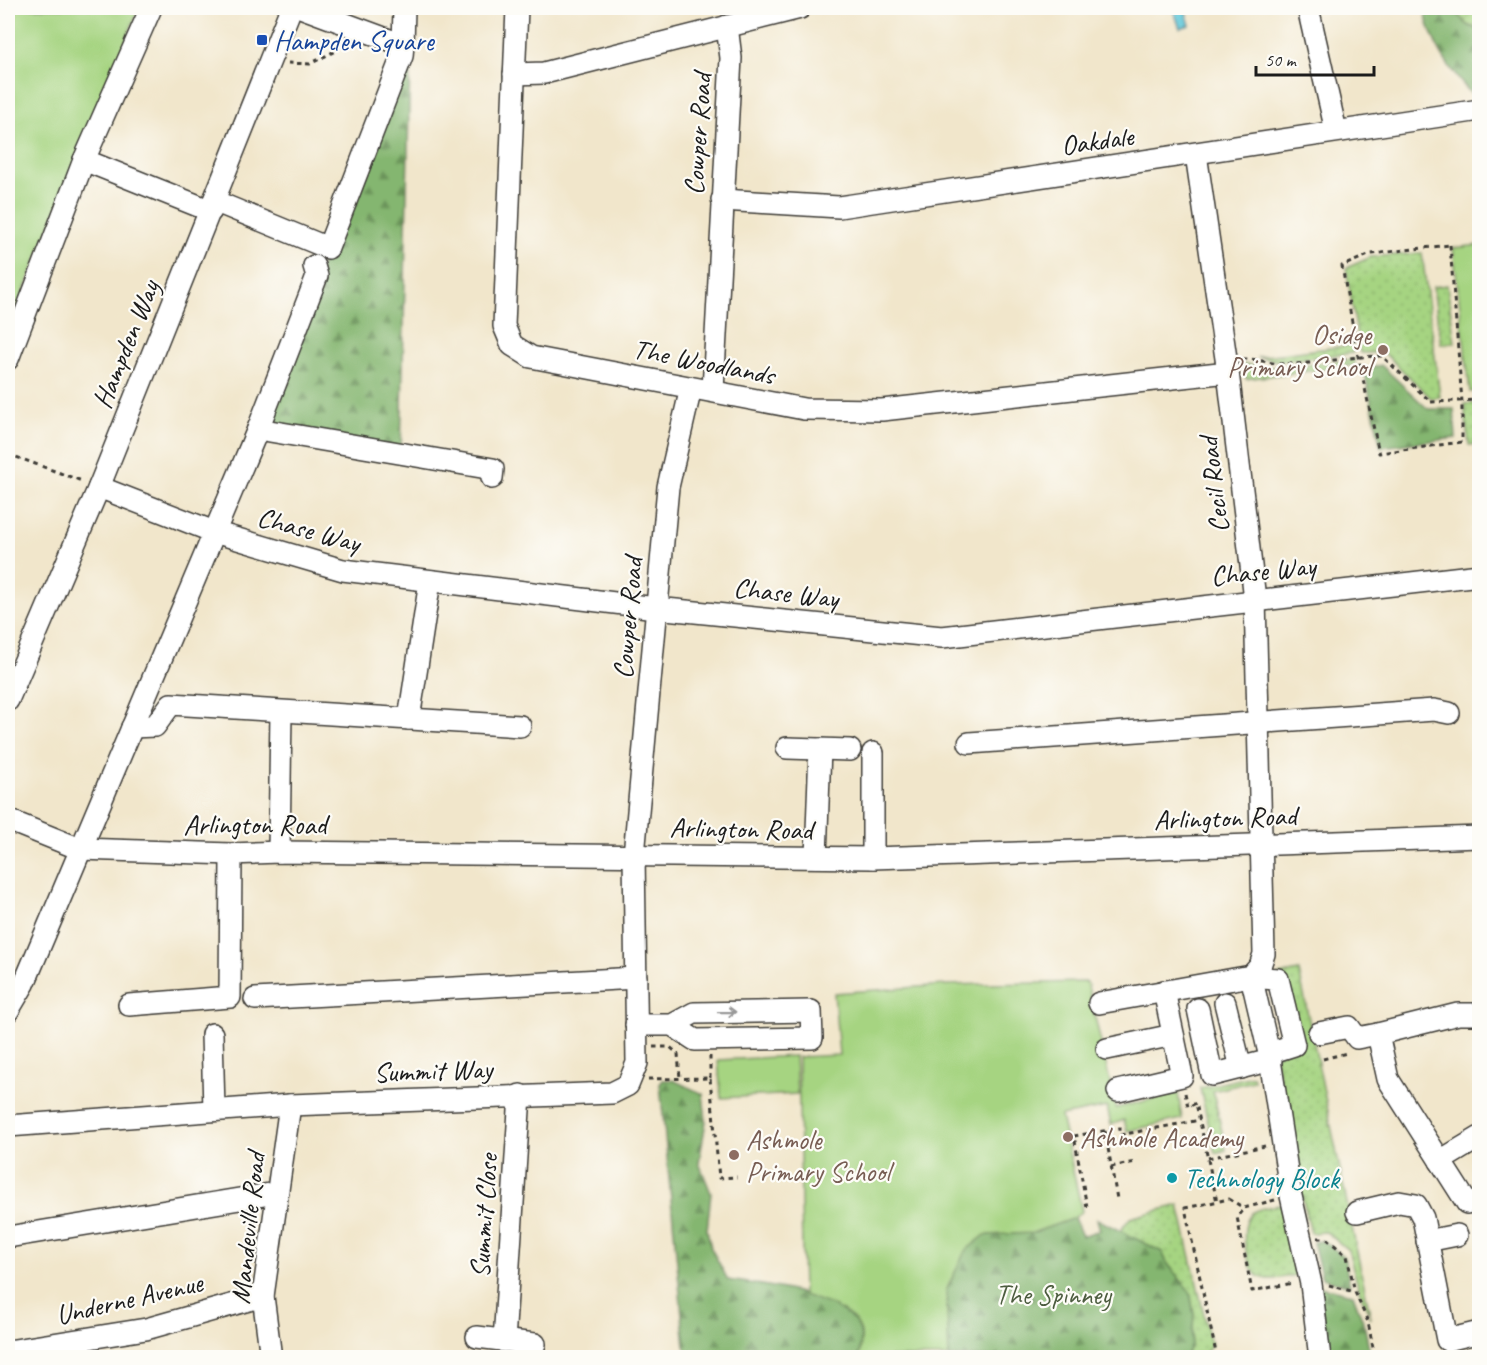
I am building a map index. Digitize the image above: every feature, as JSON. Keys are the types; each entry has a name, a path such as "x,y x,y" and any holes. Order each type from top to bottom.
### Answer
{"street":[{"path":"8,359 84,160 151,8"},
{"name":"Hampden Way","path":"8,700 99,487 291,8"},
{"path":"303,8 403,45"},
{"path":"84,160 328,248 402,56 404,8"},
{"name":"The Woodlands","path":"517,8 504,326 512,345 531,357 804,409 882,410 1227,367"},
{"path":"514,74 544,73 800,8"},
{"path":"1308,8 1336,131"},
{"name":"Cowper Road","path":"713,390 731,58 727,26"},
{"name":"Oakdale","path":"722,200 839,207 1479,110"},
{"name":"Cecil Road","path":"1196,154 1227,367 1255,600 1257,721 1263,844 1258,966"},
{"path":"8,1011 24,984 53,892 80,849 258,429 317,276 314,266"},
{"name":"Cowper Road","path":"634,855 668,487 691,388"},
{"path":"258,429 493,469 492,478"},
{"name":"Chase Way","path":"99,487 214,532 343,570 656,608 942,637 1479,575"},
{"path":"410,719 430,582"},
{"path":"132,727 155,726 171,704 520,726"},
{"path":"969,743 1257,721 1434,710 1449,713"},
{"path":"279,852 281,712"},
{"path":"787,748 867,753 873,858"},
{"path":"816,857 820,749"},
{"name":"Arlington Road","path":"8,820 80,849 231,854 279,852 873,858 1479,837"},
{"path":"129,1005 230,997 231,854"},
{"path":"632,1074 637,1063 634,855"},
{"path":"1099,1003 1164,992 1258,966 1262,978 1278,979 1294,1045 1241,1068 1212,1075 1198,1009"},
{"path":"255,999 636,978"},
{"path":"1118,1091 1182,1076 1164,992"},
{"path":"1225,1003 1241,1068"},
{"path":"636,1025 672,1025 694,1013 811,1011 812,1038 694,1040 672,1025"},
{"path":"1319,1033 1349,1027 1358,1038 1458,1014 1479,1014"},
{"path":"212,1034 214,1110"},
{"path":"1378,1034 1388,1079 1467,1203"},
{"path":"1107,1049 1173,1035"},
{"path":"1270,1056 1291,1196 1309,1280 1320,1358"},
{"name":"Summit Way","path":"8,1126 290,1105 612,1093 628,1085 632,1074"},
{"name":"Summit Close","path":"504,1341 520,1095"},
{"name":"Mandeville Road","path":"271,1358 263,1296 290,1105"},
{"path":"1440,1161 1479,1137"},
{"path":"8,1237 276,1192"},
{"path":"1357,1212 1399,1202 1416,1205 1423,1218 1449,1349 1479,1332"},
{"path":"1427,1241 1457,1235"},
{"name":"Underne Avenue","path":"8,1352 146,1329 263,1296"},
{"path":"477,1337 535,1344"}],"path":[{"path":"284,70 288,62 310,64 335,51 329,33"},
{"path":"1450,245 1462,402 1462,442 1379,453 1342,266 1371,255 1450,245"},
{"path":"1227,367 1247,358 1268,364 1291,364 1358,356 1382,356 1431,402 1479,400"},
{"path":"8,454 99,487"},
{"path":"636,1048 670,1047 678,1054 680,1078"},
{"path":"632,1074 648,1079 710,1078 719,1178 736,1177"},
{"path":"1182,1076 1188,1107 1196,1103 1217,1202"},
{"path":"1087,1207 1074,1136 1120,1128 1120,1135 1200,1120"},
{"path":"1105,1131 1117,1199"},
{"path":"1208,1158 1283,1142"},
{"path":"1111,1167 1135,1162"},
{"path":"1291,1196 1244,1208 1237,1217 1252,1291 1309,1280 1356,1292"},
{"path":"1214,1358 1216,1353 1185,1208 1229,1199 1244,1208"},
{"path":"1301,1239 1326,1238 1347,1256 1356,1292 1368,1322 1375,1358"}],"green space":[{"path":"8,8 139,8 8,330"},
{"path":"1424,8 1451,8 1468,25 1479,30 1479,96 1475,97 1466,88 1436,45"},
{"path":"1451,8 1479,8 1479,30 1468,25"},
{"path":"402,56 410,62 401,454 258,430"},
{"path":"1479,245 1479,391 1470,392 1453,248"},
{"path":"1422,253 1440,397 1431,398 1384,353 1360,353 1346,268 1371,257"},
{"path":"1447,285 1455,343 1441,344 1433,287"},
{"path":"1352,345 1353,353 1279,361 1257,357"},
{"path":"1354,359 1355,365 1246,379 1242,364 1284,367"},
{"path":"1381,365 1428,409 1454,409 1456,438 1381,447 1364,370"},
{"path":"1479,403 1479,444 1469,445 1464,404"},
{"path":"1299,971 1371,1319 1359,1290 1348,1250 1326,1232 1311,1233 1298,1180 1275,1055 1298,1047 1279,975"},
{"path":"1087,982 1116,1108 1178,1093 1182,1119 1127,1131 1124,1120 1111,1125 1107,1107 1061,1116 1082,1211 1074,1218 1032,1233 985,1235 965,1251 946,1291 949,1357 859,1357 861,1333 853,1319 837,1308 803,1295 798,1057 839,1055 834,993 946,985"},
{"path":"795,1056 797,1094 721,1098 718,1060"},
{"path":"1253,1076 1254,1081 1213,1091 1226,1150 1215,1153 1200,1088"},
{"path":"663,1080 673,1080 703,1094 706,1121 699,1163 711,1193 707,1230 711,1248 728,1280 796,1292 829,1303 858,1326 861,1339 859,1357 686,1357 660,1084"},
{"path":"1285,1204 1300,1274 1263,1278 1253,1271 1247,1255 1245,1234 1248,1217 1253,1212 1264,1208"},
{"path":"1179,1205 1211,1345 1204,1357 1185,1357 1191,1344 1194,1315 1190,1292 1167,1263 1162,1252 1120,1231 1130,1218"},
{"name":"The Spinney","path":"1074,1218 1082,1236 1100,1230 1097,1219 1162,1252 1167,1263 1190,1292 1194,1315 1191,1344 1185,1357 949,1357 946,1291 965,1251 985,1235 1032,1233"},
{"path":"1324,1241 1344,1257 1350,1286 1322,1278 1313,1242"},
{"path":"1320,1287 1353,1294 1364,1324 1371,1357 1325,1357"}],"water":[{"path":"1185,9 1190,25 1180,28 1174,12"}],"place":[{"name":"Hampden Square","path":"262,40"},
{"name":"Osidge Primary School","path":"1383,350"},
{"name":"Ashmole Academy","path":"1068,1137"},
{"name":"Ashmole Primary School","path":"734,1155"},
{"name":"Technology Block","path":"1172,1178"}]}
